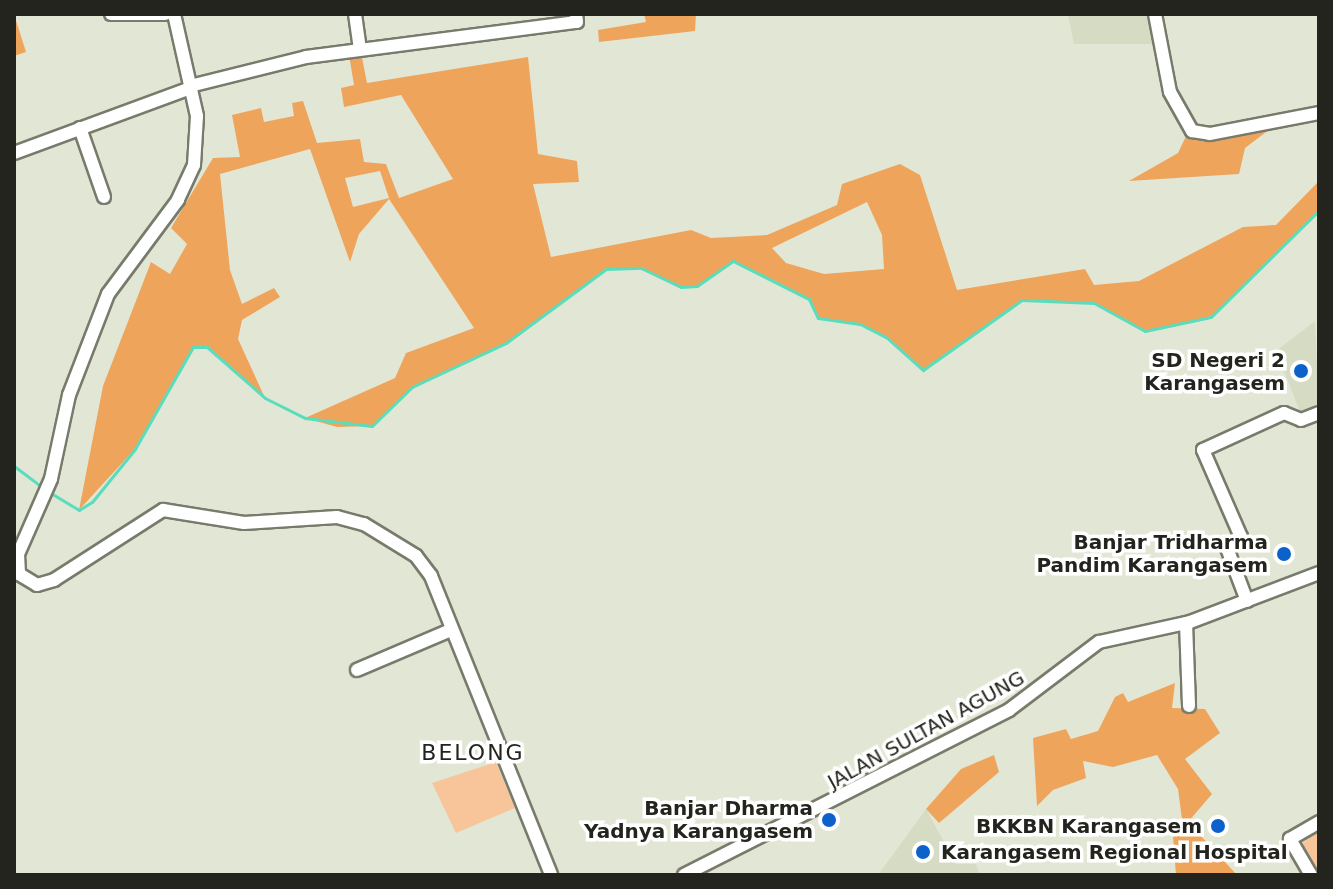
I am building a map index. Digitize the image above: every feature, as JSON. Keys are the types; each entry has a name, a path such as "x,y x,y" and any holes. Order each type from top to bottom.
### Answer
{"street":[{"path":"111,14 112,20 165,14"},
{"path":"174,14 198,133 194,165 178,200 108,294 69,395 51,479 16,562 34,585 54,580 131,524 163,510 244,523 337,517 364,524 416,556 451,630 551,875"},
{"path":"355,14 360,50"},
{"path":"14,153 191,87 360,50 577,22 576,14"},
{"path":"1155,14 1170,92 1192,131 1210,134 1319,113"},
{"path":"80,128 104,197"},
{"path":"1247,601 1227,548 1241,537 1203,450 1284,413 1301,420 1319,413"},
{"name":"JALAN SULTAN AGUNG","path":"684,875 1009,710 1099,642 1186,623 1319,573"},
{"path":"1186,623 1189,706"},
{"path":"357,670 451,630"},
{"path":"1311,875 1290,839 1319,822"}],"shaded area":[{"path":"14,14 26,52 14,56"},
{"path":"644,14 696,14 695,31 599,42 598,30 646,22"},
{"path":"1150,14 1154,44 1074,44 1068,16"},
{"path":"361,52 367,83 528,57 538,154 577,161 579,182 533,184 551,257 691,230 711,238 767,235 837,205 842,184 900,164 920,175 957,290 1085,269 1094,285 1139,281 1243,227 1276,225 1319,181 1319,210 1211,317 1145,331 1094,303 1023,300 923,370 886,337 860,324 818,318 809,299 733,261 697,286 681,287 641,268 606,269 506,343 412,387 372,426 337,427 305,418 395,378 406,353 474,328 389,199 359,234 350,262 310,149 220,174 230,270 242,304 274,288 280,297 242,320 238,339 265,398 208,347 193,347 135,449 79,510 103,386 151,262 170,274 187,244 171,228 213,158 240,157 232,115 261,108 264,122 294,116 292,103 303,101 317,143 360,139 364,162 386,164 399,198 453,179 401,95 344,107 341,88 354,85 349,55","holes":["380,171 389,198 353,207 345,178","867,202 882,235 884,269 824,274 786,263 772,248"]},
{"path":"1274,126 1245,148 1239,174 1129,181 1178,153 1188,132 1211,142"},
{"name":"SD Negeri 2 Karangasem","path":"1315,321 1319,411 1303,419 1276,351"},
{"path":"1175,683 1172,708 1205,709 1220,733 1185,759 1212,794 1188,822 1237,875 1176,875 1173,837 1183,827 1178,789 1157,755 1113,767 1083,761 1086,778 1053,790 1037,806 1033,738 1066,729 1071,739 1098,731 1115,697 1123,693 1128,702"},
{"path":"994,755 999,772 939,823 926,809 961,769"},
{"path":"496,762 515,808 456,833 432,783"},
{"name":"Karangasem Regional Hospital","path":"926,809 956,864 976,864 980,875 878,875"},
{"path":"1319,829 1319,875 1317,875 1302,844"}],"waterway":[{"path":"49,492 79,510 92,502 135,449 193,347 207,347 265,398 305,418 372,426 412,387 506,343 606,269 641,268 681,287 697,286 733,261 809,299 818,318 860,324 886,337 923,370 1022,300 1094,303 1145,331 1211,317 1319,210"},
{"path":"14,466 43,488"}],"place":[{"name":"SD Negeri 2 Karangasem","path":"1301,371"},
{"name":"Banjar Tridharma Pandim Karangasem","path":"1284,554"},
{"name":"Banjar Dharma Yadnya Karangasem","path":"829,820"},
{"name":"BKKBN Karangasem","path":"1218,826"},
{"name":"Karangasem Regional Hospital","path":"923,852"}],"district":[{"name":"BELONG","path":"473,753"}]}
